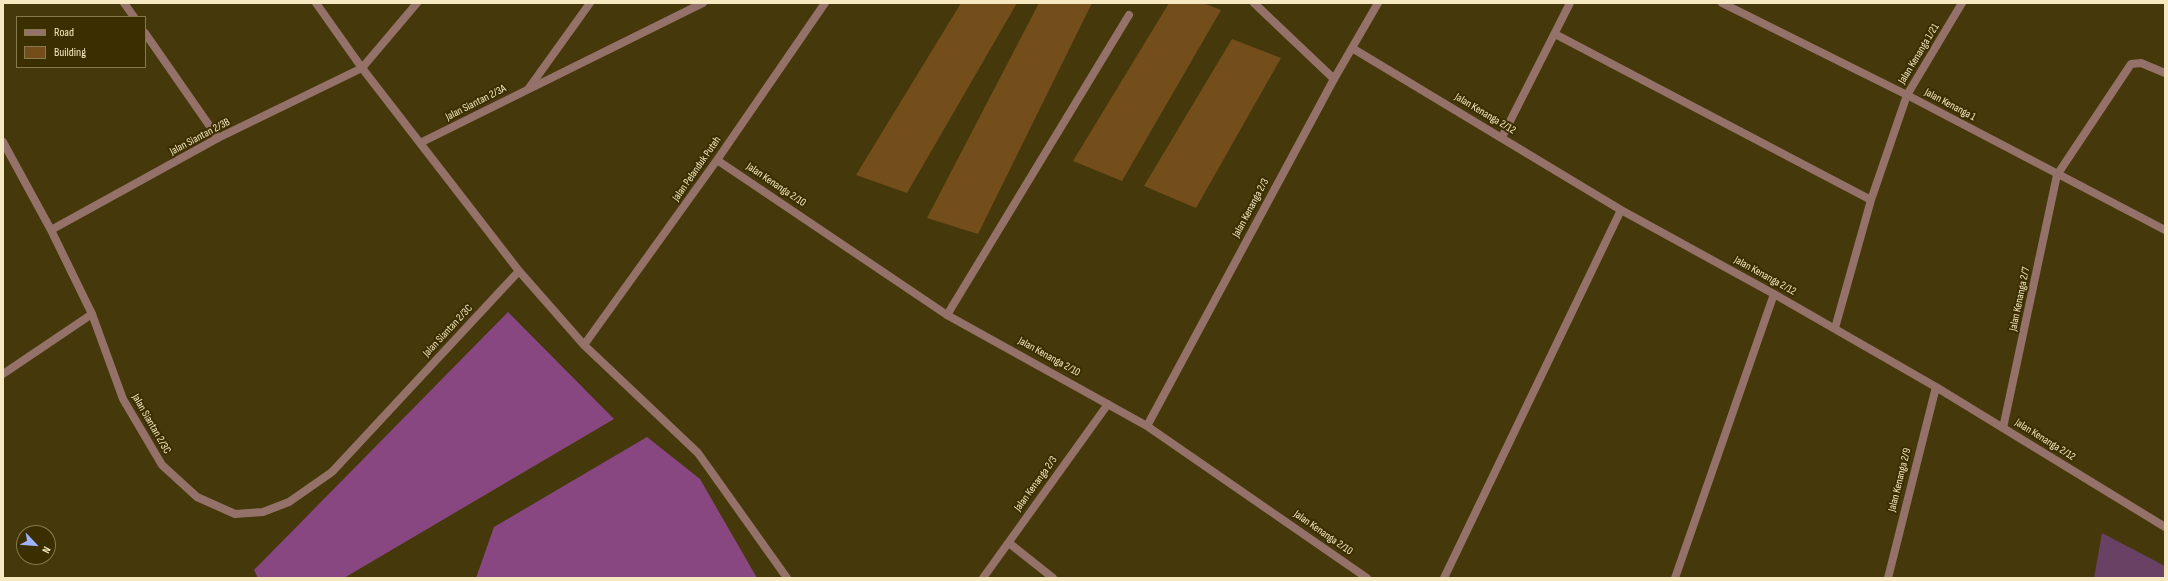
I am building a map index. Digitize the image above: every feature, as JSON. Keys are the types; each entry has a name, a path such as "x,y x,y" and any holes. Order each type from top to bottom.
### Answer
{"street":[{"path":"124,3 133,16"},
{"path":"316,3 362,68 519,271 584,345 698,453 787,578"},
{"path":"362,68 417,3"},
{"path":"529,88 590,3"},
{"name":"Jalan Pelanduk Puteh","path":"584,345 717,160 825,3"},
{"path":"1254,3 1334,79"},
{"name":"Jalan Kenanga 2/3","path":"1147,426 1334,79 1378,3"},
{"path":"1502,137 1570,3"},
{"name":"Jalan Kenanga 1","path":"1722,3 1907,95 2057,175 2165,230"},
{"name":"Jalan Kenanga 1/21","path":"1835,328 1871,200 1907,95 1962,3"},
{"name":"Jalan Siantan 2/3A","path":"420,144 529,88 701,5"},
{"path":"947,315 1129,15"},
{"path":"146,34 218,138"},
{"path":"1555,34 1871,200"},
{"name":"Jalan Kenanga 2/12","path":"1352,48 1621,210 1835,328 1936,387 2165,527"},
{"path":"2057,175 2131,64 2141,63 2165,73"},
{"name":"Jalan Siantan 2/3B","path":"51,230 218,138 362,68"},
{"name":"Jalan Siantan 2/3C","path":"3,142 51,230 92,314 123,399 162,465 198,496 235,514 263,512 289,502 332,472 519,271"},
{"name":"Jalan Kenanga 2/10","path":"717,160 947,315 1147,426 1367,578"},
{"name":"Jalan Kenanga 2/7","path":"2003,428 2057,175"},
{"path":"1444,578 1621,210"},
{"path":"1675,578 1774,294"},
{"path":"3,374 92,314"},
{"name":"Jalan Kenanga 2/9","path":"1888,578 1936,387"},
{"name":"Jalan Kenanga 2/3","path":"983,578 1108,404"},
{"path":"1009,543 1053,578"}],"shaded area":[{"path":"508,312 614,419 344,578 258,578 254,570"},
{"path":"647,437 700,479 757,578 476,578 494,527"},
{"path":"2102,533 2165,566 2165,578 2094,578"}],"building":[{"path":"961,3 1017,3 907,193 856,175"},
{"path":"1039,3 1092,3 978,234 927,218"},
{"path":"1169,3 1203,3 1221,10 1122,181 1073,161"},
{"path":"1232,39 1281,58 1196,208 1144,186"}]}
